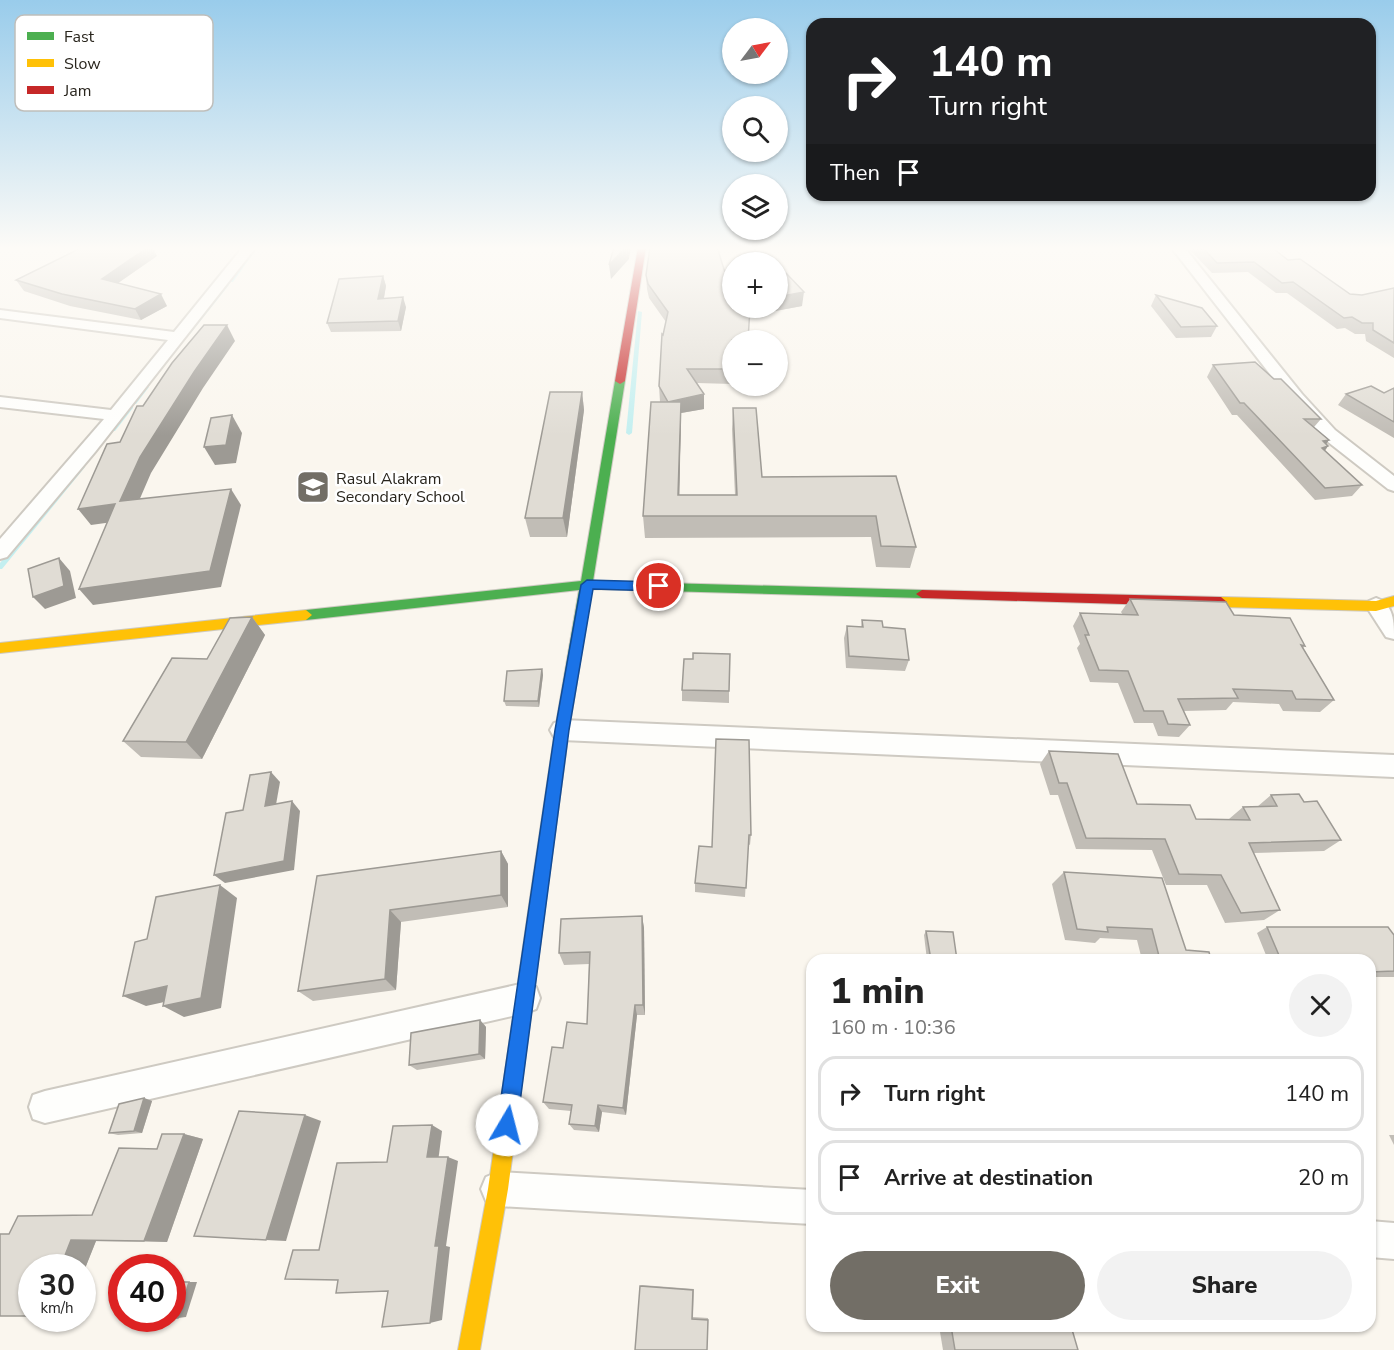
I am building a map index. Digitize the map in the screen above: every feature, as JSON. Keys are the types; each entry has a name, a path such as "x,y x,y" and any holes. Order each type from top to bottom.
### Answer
{"street":[{"path":"0,552 115,415 199,310"},
{"path":"469,1350 498,1189 562,730 632,310"},
{"path":"1227,310 1296,397 1329,434 1394,485"},
{"path":"0,314 177,337"},
{"path":"0,402 115,415"},
{"path":"0,648 587,585 1385,603 1394,631"},
{"path":"562,730 1394,766"},
{"path":"45,1107 525,998"},
{"path":"498,1189 806,1207"},
{"path":"1376,1240 1394,1241"}],"building":[{"path":"331,310 400,310 398,321 327,323"},
{"path":"667,310 722,310 722,318 749,318 749,330 722,330 722,369 687,369 704,394 668,402 659,386"},
{"path":"1168,310 1204,310 1217,326 1181,327"},
{"path":"1333,310 1394,310 1394,343 1373,330 1373,323 1362,323 1352,317 1344,318"},
{"path":"204,325 227,325 140,457 120,501 231,489 210,571 79,589 115,504 78,509 107,444 120,442 137,406 143,406 172,363"},
{"path":"1255,362 1274,379 1281,379 1321,419 1304,419 1329,440 1323,441 1328,446 1322,448 1362,485 1325,488 1244,403 1240,403 1213,365"},
{"path":"1371,386 1384,393 1394,388 1394,422 1346,394"},
{"path":"550,392 582,392 563,518 525,518"},
{"path":"651,402 681,402 678,495 737,495 733,408 756,408 762,477 896,476 916,547 881,546 876,516 643,516"},
{"path":"232,415 226,445 204,447 211,418"},
{"path":"59,558 64,586 33,597 28,569"},
{"path":"1130,599 1226,602 1234,615 1290,618 1305,646 1301,645 1334,700 1296,699 1292,691 1233,689 1238,698 1178,699 1190,725 1168,724 1163,711 1144,711 1128,671 1099,670 1085,635 1089,635 1080,613 1138,615"},
{"path":"252,617 186,742 123,741 172,658 207,659 230,618"},
{"path":"862,620 882,621 883,627 905,629 909,660 849,656 847,626 863,627"},
{"path":"693,653 730,654 729,691 682,690 684,659 693,659"},
{"path":"542,669 538,701 504,701 507,671"},
{"path":"716,739 749,740 751,835 749,835 746,888 695,883 699,846 712,847"},
{"path":"1049,751 1118,754 1137,804 1190,805 1196,819 1250,820 1243,807 1277,806 1271,795 1299,794 1304,802 1317,801 1341,840 1249,843 1280,910 1241,913 1221,875 1179,874 1165,839 1086,838 1067,783 1059,783"},
{"path":"271,772 265,806 292,801 284,861 214,875 226,813 243,810 250,775"},
{"path":"501,851 501,895 390,910 385,979 298,991 317,876"},
{"path":"1064,872 1162,878 1186,950 1209,952 1210,954 1158,954 1152,929 1107,927 1108,932 1077,929"},
{"path":"220,885 201,998 163,1006 167,986 123,996 135,942 147,939 156,897"},
{"path":"642,916 643,1005 635,1005 623,1108 598,1105 595,1126 569,1124 572,1105 543,1102 552,1047 563,1048 567,1022 587,1024 590,952 559,953 561,919"},
{"path":"1267,927 1388,927 1394,935 1394,971 1376,972 1376,954 1278,954"},
{"path":"926,931 953,932 956,954 930,954"},
{"path":"480,1020 479,1054 409,1065 411,1033"},
{"path":"144,1098 134,1131 109,1133 119,1104"},
{"path":"239,1111 305,1115 266,1240 194,1236"},
{"path":"432,1125 427,1157 448,1157 435,1246 439,1246 430,1323 382,1327 388,1291 336,1293 338,1280 285,1279 293,1250 319,1250 337,1163 387,1162 393,1126"},
{"path":"162,1134 184,1134 144,1241 71,1240 66,1254 18,1254 18,1316 0,1316 0,1234 9,1234 18,1216 92,1215 119,1148 157,1149"},
{"path":"640,1286 693,1290 692,1319 708,1320 707,1350 635,1350"},
{"path":"952,1332 1073,1332 1078,1350 955,1350"}],"waterway":[{"path":"188,333 207,310"},
{"path":"629,433 640,312"},
{"path":"134,403 146,387"},
{"path":"113,430 131,407"},
{"path":"0,567 83,466"}],"traffic: fast":[{"path":"541,878 562,730 620,381"},
{"path":"306,615 587,585 922,594"}],"traffic: slow":[{"path":"1221,602 1376,606 1394,601"},
{"path":"0,648 306,615"},
{"path":"469,1350 498,1189 541,878"}],"traffic: jam":[{"path":"620,381 632,310"},
{"path":"922,594 1221,602"}],"place":[{"name":"Rasul Alakram Secondary School","path":"313,487"}],"route":[{"path":"507,1125 562,730 587,585 659,586"}]}
